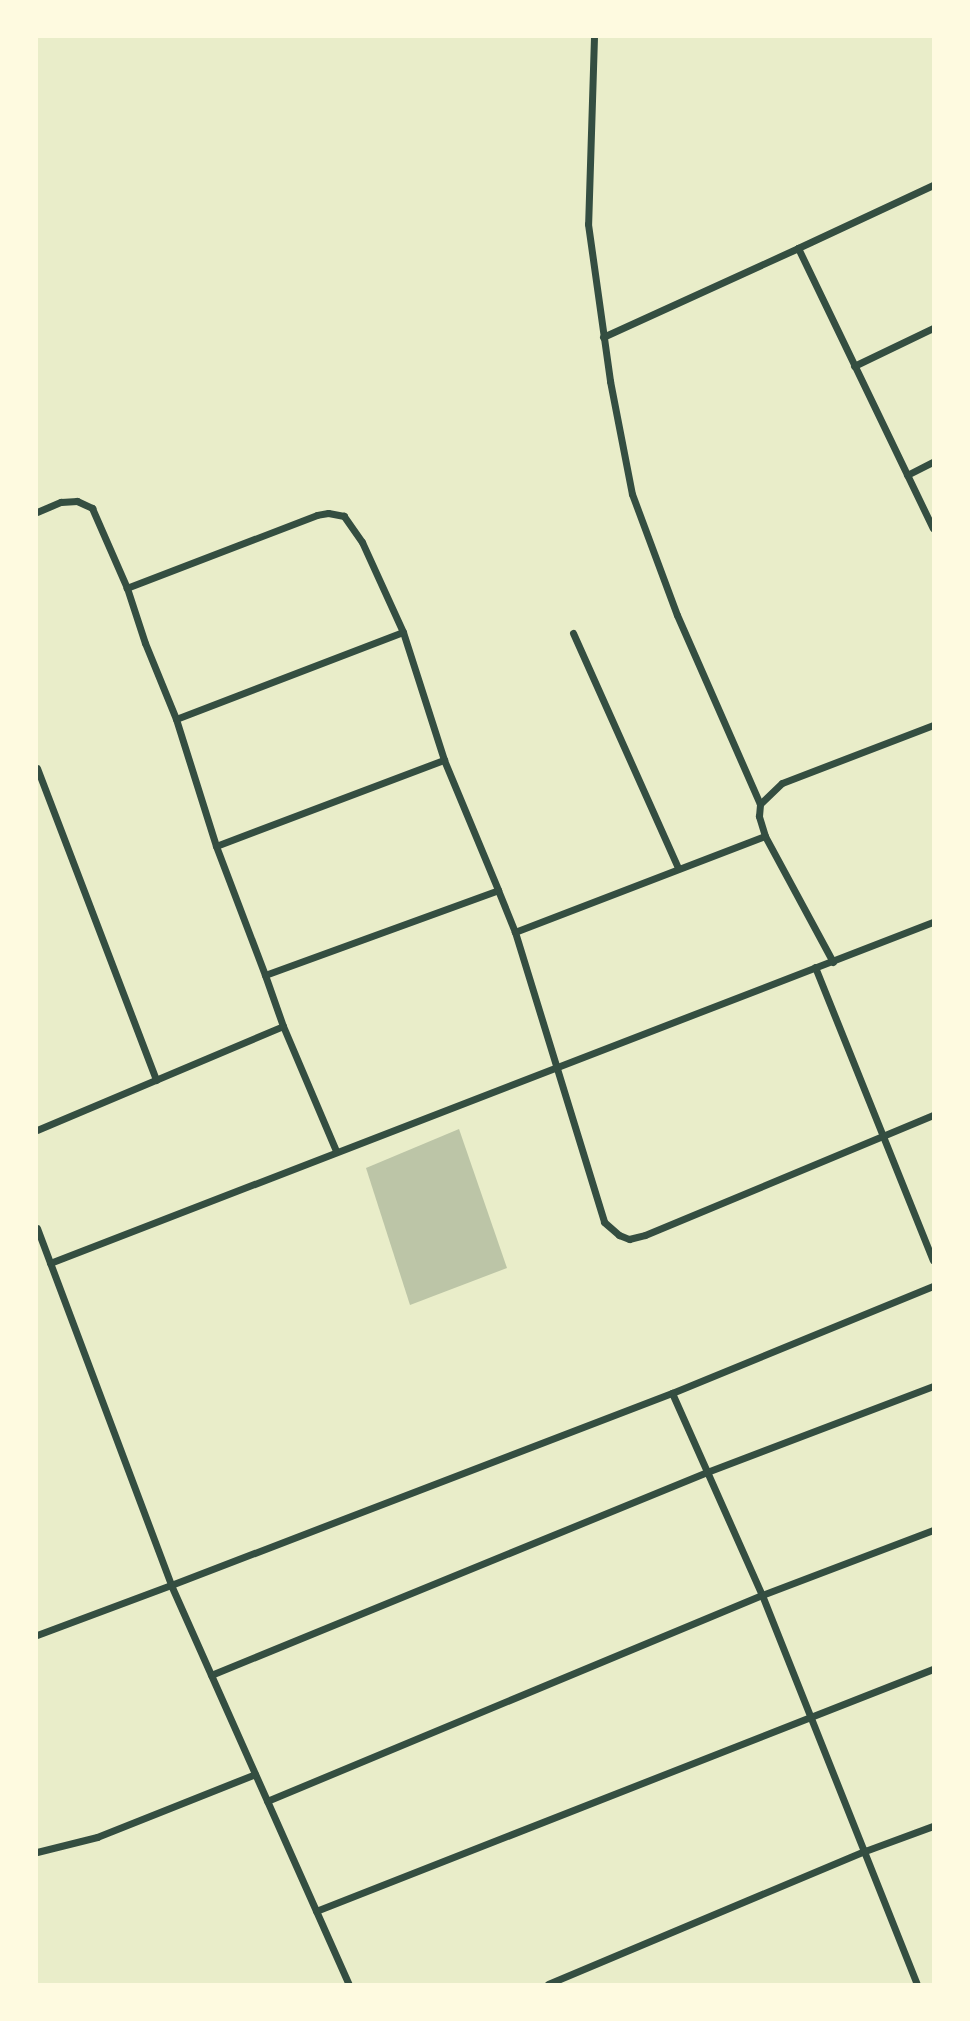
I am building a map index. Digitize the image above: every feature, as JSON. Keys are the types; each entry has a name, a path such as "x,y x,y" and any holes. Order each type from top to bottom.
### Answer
{"street":[{"path":"594,37 588,224 603,337 632,494 677,615 760,804 759,816 765,836 832,962"},
{"path":"603,337 933,186"},
{"path":"798,248 933,528"},
{"path":"853,366 933,328"},
{"path":"907,475 933,462"},
{"path":"37,512 77,501 92,508 127,588 145,643 176,719 216,846 283,1026 336,1151"},
{"path":"127,588 317,515 336,513 344,516 356,531 403,632 444,760 514,932 598,1208 604,1222 619,1235 629,1239 933,1115"},
{"path":"176,719 403,632"},
{"path":"573,633 678,868"},
{"path":"760,804 782,783 933,725"},
{"path":"216,846 444,760"},
{"path":"37,768 156,1080"},
{"path":"514,932 765,836"},
{"path":"265,975 498,890"},
{"path":"50,1263 933,922"},
{"path":"815,967 933,1260"},
{"path":"37,1130 283,1026"},
{"path":"37,1228 171,1585 349,1984"},
{"path":"37,1635 671,1393 933,1286"},
{"path":"211,1675 707,1472 933,1386"},
{"path":"671,1393 762,1595 917,1984"},
{"path":"267,1801 762,1595 933,1530"},
{"path":"316,1911 933,1670"},
{"path":"37,1852 97,1837 255,1774"},
{"path":"548,1984 865,1851 933,1826"}],"building":[{"path":"459,1129 507,1268 410,1305 366,1168"}]}
